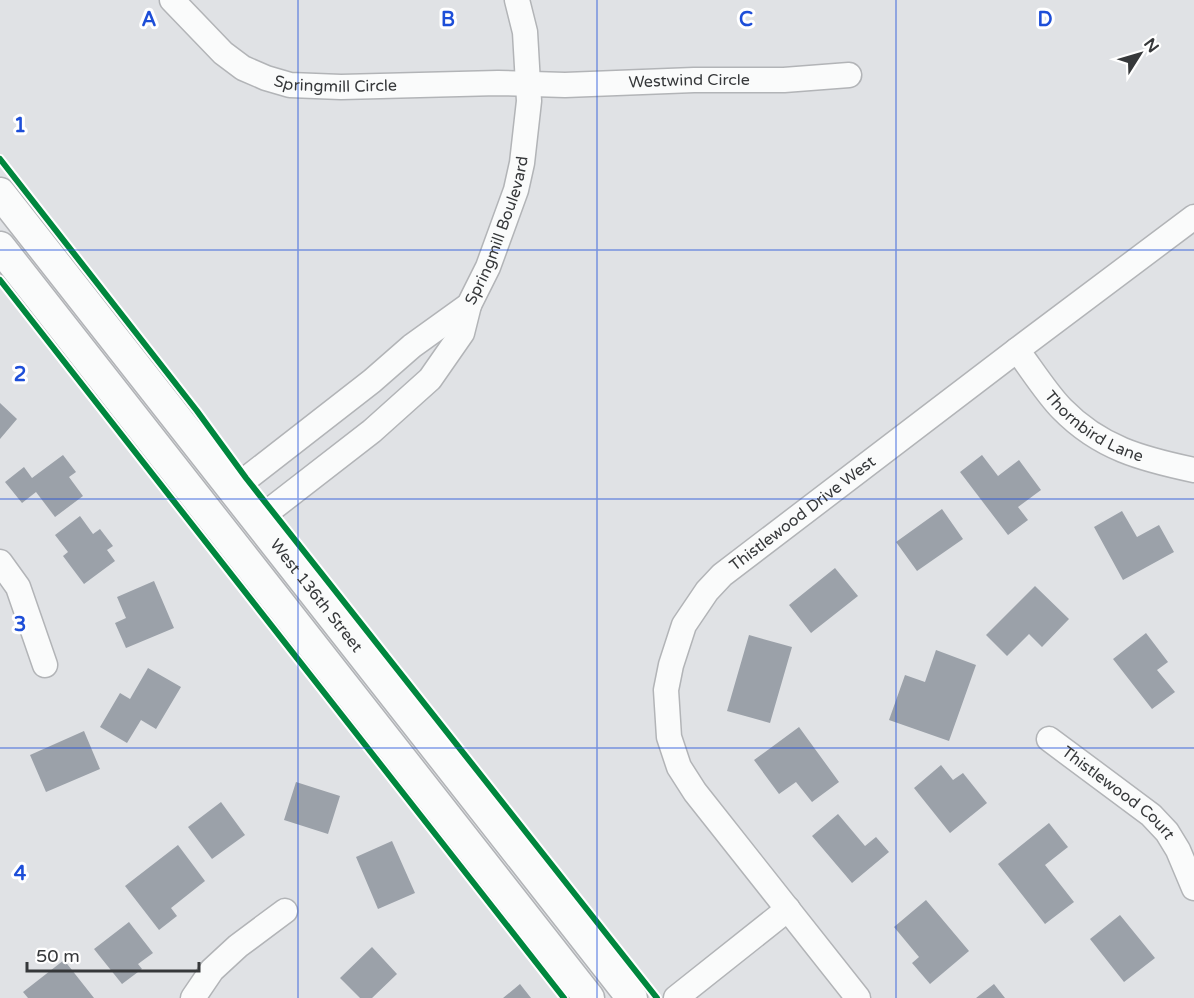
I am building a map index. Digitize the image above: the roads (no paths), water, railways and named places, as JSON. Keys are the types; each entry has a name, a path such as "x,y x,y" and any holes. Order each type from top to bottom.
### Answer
{"street":[{"name":"Springmill Circle","path":"172,0 194,25 243,68 290,85 341,87 528,83"},
{"name":"Springmill Boulevard","path":"232,490 372,381 412,346 469,305 488,267 516,190 522,163 529,108 525,32 517,0"},
{"name":"Westwind Circle","path":"528,83 565,86 694,80 784,80 849,75"},
{"name":"West 136th Street","path":"0,193 632,998"},
{"name":"Thistlewood Drive West","path":"858,998 695,792 679,767 669,737 666,690 671,665 684,625 707,591 722,575 1194,217"},
{"name":"West 136th Street","path":"0,247 589,998"},
{"path":"256,521 372,431 430,379 462,333 469,305"},
{"name":"Thornbird Lane","path":"1017,350 1061,408 1095,437 1116,448 1194,470"},
{"path":"0,562 18,587 45,665"},
{"name":"Thistlewood Court","path":"1049,739 1151,816 1167,832 1178,850 1194,888"},
{"path":"676,998 788,909"},
{"path":"193,998 212,970 238,946 285,911"}]}
